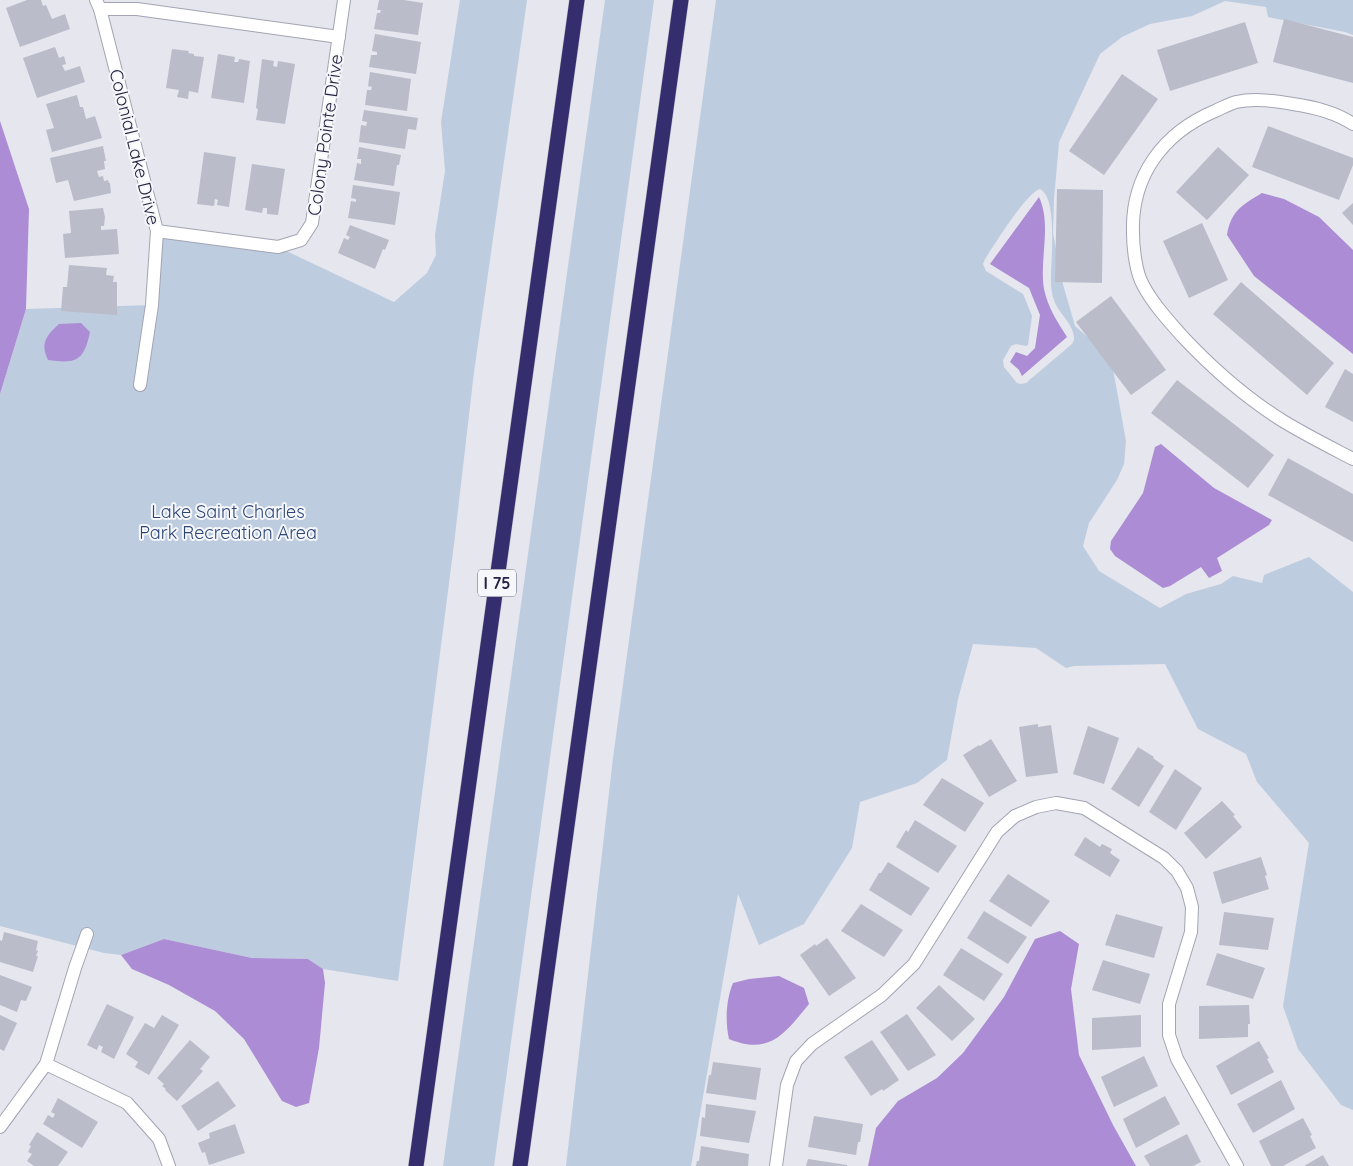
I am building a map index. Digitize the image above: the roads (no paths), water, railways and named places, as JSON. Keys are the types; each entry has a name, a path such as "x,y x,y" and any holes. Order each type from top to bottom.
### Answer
{"highway":[{"name":"I 75","path":"416,1166 577,0"},
{"path":"520,1166 681,0"}],"street":[{"name":"Colony Pointe Drive","path":"157,231 278,247 300,240 312,223 344,0"},
{"path":"98,4 339,37"},
{"name":"Colonial Lake Drive","path":"98,4 157,231 152,305 140,385"},
{"path":"1353,124 1343,117 1313,106 1266,100 1236,102 1198,118 1174,135 1156,156 1139,184 1132,213 1133,246 1142,284 1161,313 1201,356 1245,394 1283,421 1353,459"},
{"path":"776,1166 788,1086 796,1061 812,1044 882,995 914,964 998,832 1015,816 1036,807 1056,803 1084,808 1164,858 1177,871 1187,888 1192,907 1190,932 1169,1004 1169,1035 1177,1059 1237,1166"},
{"path":"0,1127 46,1064 87,934"},
{"path":"46,1064 127,1103 159,1138 169,1166"}],"park label":[{"name":"Lake Saint Charles Park Recreation Area","path":"228,521"}]}
